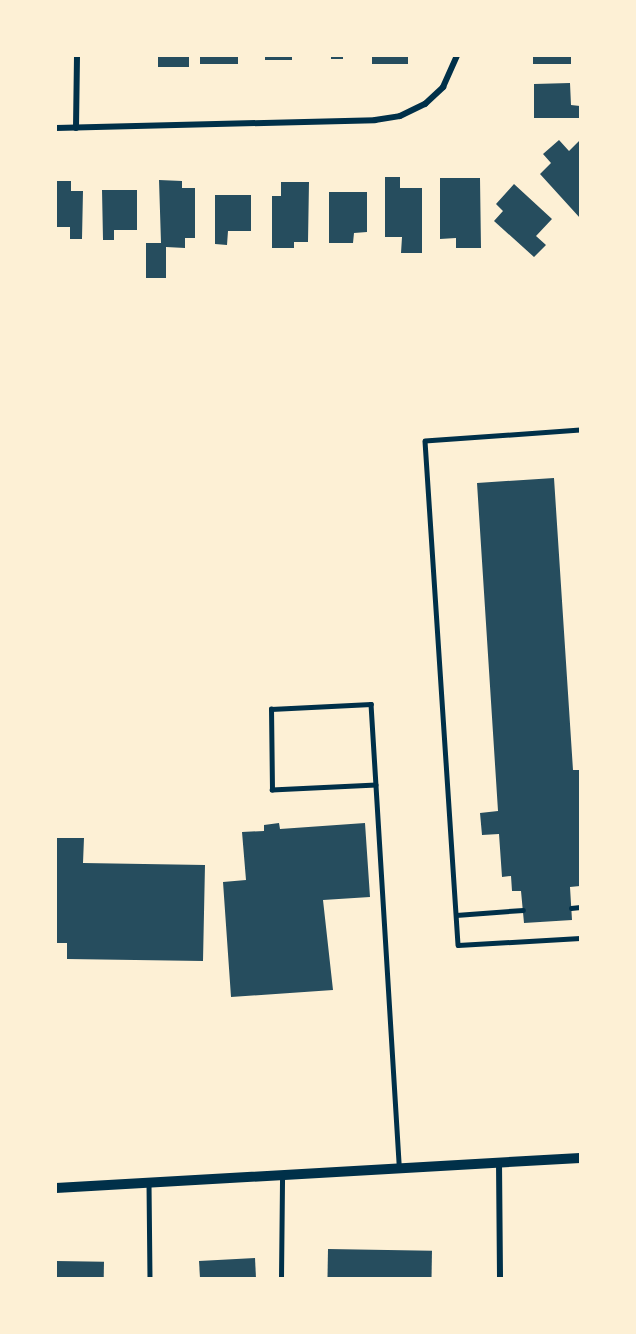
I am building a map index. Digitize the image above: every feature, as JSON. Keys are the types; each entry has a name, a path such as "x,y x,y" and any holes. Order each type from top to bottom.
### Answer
{"street":[{"path":"76,128 77,56"},
{"path":"56,128 375,120 400,116 425,104 443,87 457,56"},
{"path":"56,1188 580,1158"},
{"path":"499,1162 500,1278"}],"lane":[{"path":"580,430 425,441 458,945 580,938"},
{"path":"376,785 272,790 271,709 372,704 399,1168"},
{"path":"572,908 580,907"},
{"path":"456,915 523,910"},
{"path":"281,1278 282,1176"},
{"path":"149,1183 150,1278"}],"building":[{"path":"158,56 189,56 189,67 158,67"},
{"path":"200,56 238,56 238,64 200,64"},
{"path":"265,56 292,56 292,60 265,60"},
{"path":"331,56 343,56 343,59 331,59"},
{"path":"372,56 408,56 408,64 372,64"},
{"path":"533,56 571,56 571,64 533,64"},
{"path":"570,83 571,105 580,106 580,118 534,118 534,84"},
{"path":"559,140 569,151 580,140 580,218 540,174 551,163 543,154"},
{"path":"385,177 400,177 400,188 422,188 422,253 401,253 402,237 385,237"},
{"path":"440,178 480,178 481,248 456,248 456,238 440,239"},
{"path":"159,180 182,181 182,188 195,188 195,238 185,238 185,248 166,247 166,278 146,278 146,243 161,243"},
{"path":"56,181 71,181 71,191 83,191 82,239 70,239 70,227 56,227"},
{"path":"281,182 309,182 308,242 294,242 294,248 272,248 272,196 281,196"},
{"path":"514,184 552,219 536,236 546,245 534,257 494,221 503,211 496,204"},
{"path":"102,190 137,190 137,230 114,230 114,240 103,240"},
{"path":"329,192 367,192 367,232 354,233 353,243 329,243"},
{"path":"215,195 251,195 251,231 228,231 227,245 215,244"},
{"path":"554,478 573,770 580,770 580,886 570,887 572,920 524,923 521,891 512,891 511,876 502,877 499,834 482,835 480,813 498,811 477,483"},
{"path":"279,823 280,829 365,823 370,897 323,900 333,990 231,997 223,882 246,880 242,832 264,831 264,825"},
{"path":"56,838 84,838 83,863 205,865 203,961 67,959 67,943 56,943"},
{"path":"328,1249 432,1251 432,1278 327,1278"},
{"path":"255,1258 256,1278 200,1278 199,1261"},
{"path":"56,1261 104,1262 104,1278 56,1278"}]}
